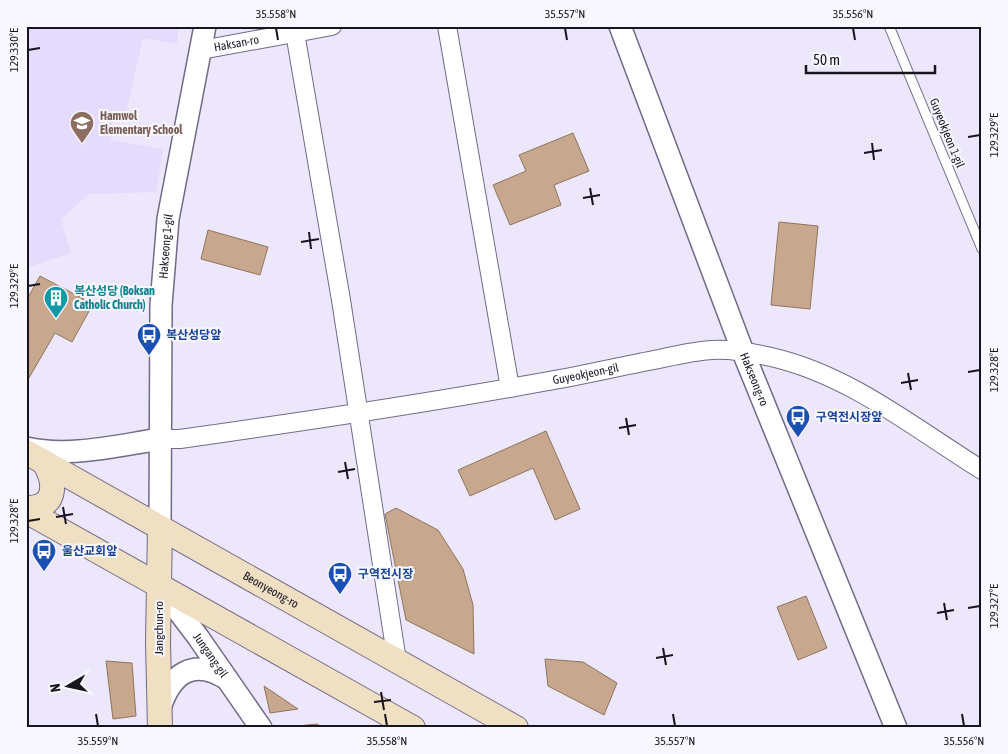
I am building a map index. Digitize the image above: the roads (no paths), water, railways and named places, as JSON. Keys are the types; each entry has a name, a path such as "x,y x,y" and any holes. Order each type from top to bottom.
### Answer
{"main road":[{"name":"Beonyeong-ro","path":"32,454 516,728"},
{"path":"26,510 45,503 53,488 52,478 32,454"},
{"path":"26,510 413,728"},
{"name":"Jangchun-ro","path":"160,528 160,718"}],"street":[{"name":"Hakseong 1-gil","path":"160,528 162,438 161,305 168,220 205,26"},
{"name":"Haksan-ro","path":"200,50 332,26"},
{"path":"447,26 510,388"},
{"name":"Hakseong-ro","path":"620,26 743,352 896,728"},
{"path":"295,33 342,300 397,662"},
{"name":"Guyeokjeon-gil","path":"162,438 180,439 510,388 683,354 714,350 743,352 802,365 840,382 864,393 982,470"},
{"path":"32,454 67,452 162,438"},
{"name":"Jungang-gil","path":"159,585 198,636 261,728"},
{"path":"160,718 165,693 170,683 179,675 188,671 209,670 227,679"}],"lane":[{"name":"Guyeokjeon 1-gil","path":"889,26 982,249"}],"place":[{"name":"Hamwol Elementary School","path":"82,144"},
{"name":"복산성당 (Boksan Catholic Church)","path":"56,319"},
{"name":"복산성당앞","path":"149,356"},
{"name":"구역전시장앞","path":"798,438"},
{"name":"울산교회앞","path":"44,572"},
{"name":"구역전시장","path":"340,595"}]}
